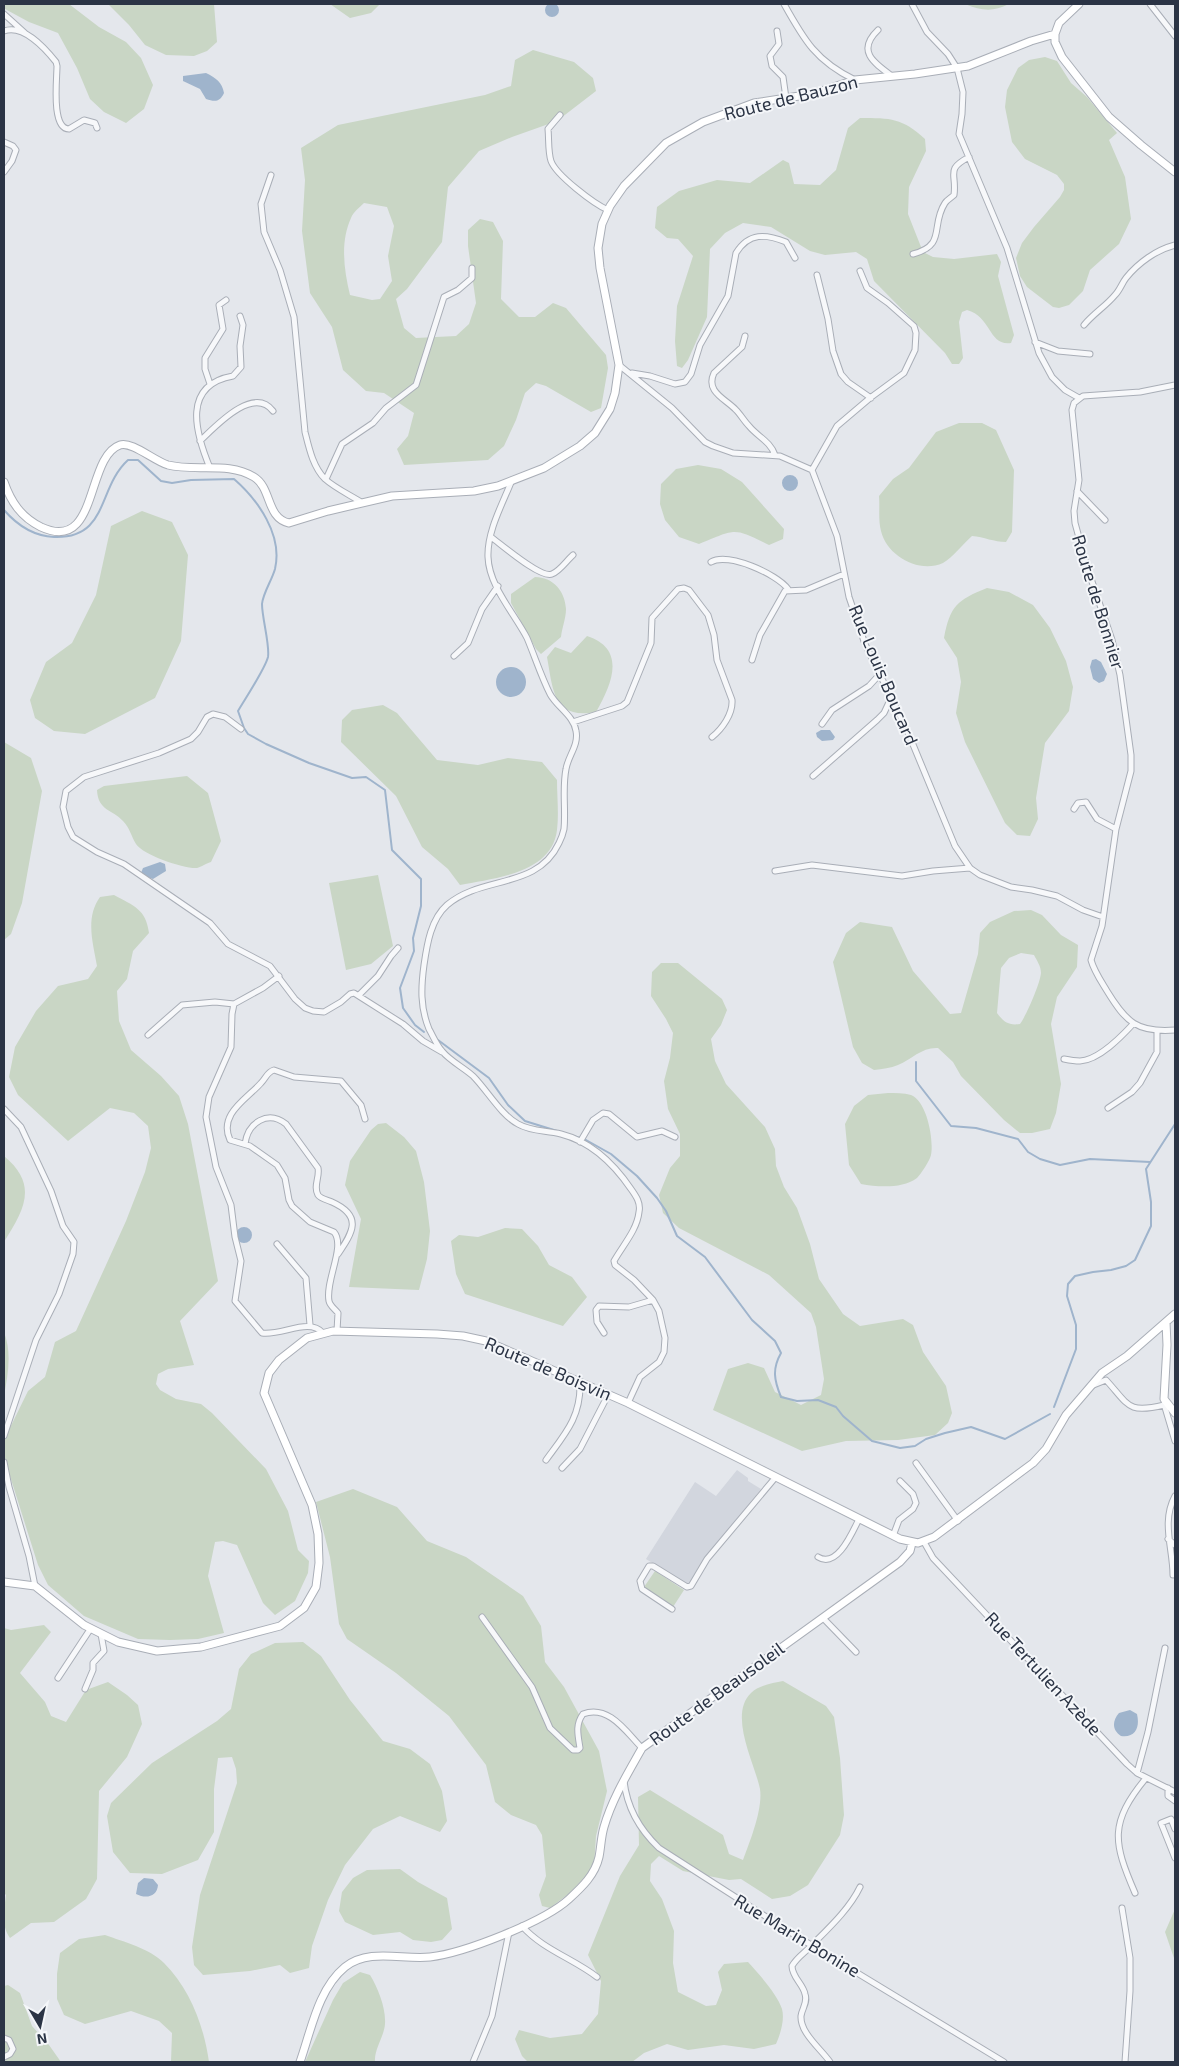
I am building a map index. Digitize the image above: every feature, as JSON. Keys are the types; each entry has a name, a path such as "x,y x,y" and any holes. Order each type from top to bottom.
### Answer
{"street":[{"path":"784,4 810,48 824,61 855,80"},
{"path":"912,4 927,32 948,54 957,68 963,92 959,134 1007,248 1035,342 1045,367 1052,378 1065,390 1079,398 1140,392 1175,385"},
{"path":"1079,4 1060,23 1054,34 1055,42 1062,57 1109,117 1141,146 1175,172"},
{"path":"1150,4 1175,36"},
{"path":"4,14 56,62 56,102 59,121 62,127 68,130 84,120 89,120 95,123 98,128"},
{"path":"4,32 8,30 25,34"},
{"path":"878,30 870,38 867,49 870,57 878,66 892,76"},
{"path":"777,31 779,44 770,56 772,66 783,78 786,98"},
{"name":"Route de Bauzon","path":"4,482 12,501 24,517 45,529 66,530 78,522 86,510 105,458 120,445 132,446 154,459 169,465 186,468 239,470 257,479 263,485 276,516 284,521 294,522 361,502 392,496 474,491 498,486 544,468 564,457 595,433 610,409 615,393 619,365 599,259 600,234 608,210 624,186 666,142 703,122 744,106 767,100 812,94 855,80 957,68 1054,34"},
{"path":"560,115 548,129 550,160 564,178 591,202 608,210"},
{"path":"4,142 13,146 16,150 12,161 4,172"},
{"path":"913,254 926,250 932,244 945,202 954,195 954,169 956,164 969,157"},
{"path":"271,175 260,204 264,232 280,270 294,316 305,432 317,468 326,479 361,502"},
{"path":"631,373 650,376 675,384 685,382 691,374 700,345 728,296 736,253 750,238 769,235 786,242 795,258"},
{"path":"1084,325 1093,314 1115,295 1125,280 1140,264 1160,251 1175,246"},
{"path":"326,479 342,444 373,423 386,408 416,385 444,297 466,285 472,278 472,268"},
{"path":"619,365 672,408 705,442 733,453 775,455 788,458 812,470 837,426 907,370 915,350 916,333 914,326 867,288 860,271"},
{"path":"817,275 828,319 833,351 841,374 848,382 872,398"},
{"path":"210,384 204,363 223,329 219,306 226,300"},
{"path":"210,468 200,441 197,402 201,392 210,384 222,378 233,376 241,367 240,346 243,325 240,316"},
{"path":"746,336 742,347 714,373 712,377 713,388 721,399 737,411 749,427 772,446 775,455"},
{"path":"1035,342 1058,351 1090,354"},
{"name":"Route de Bonnier","path":"1079,398 1074,403 1072,410 1079,480 1074,523 1112,640 1120,676 1132,755 1131,771 1116,829 1100,934 1092,954 1092,964 1116,1005 1134,1024 1143,1029 1157,1031 1175,1030"},
{"path":"200,441 219,422 252,403 262,402 269,406 272,411"},
{"name":"Rue Louis Boucard","path":"812,470 837,536 849,597 865,644 907,730 956,846 970,868"},
{"path":"442,1052 427,1024 421,996 427,942 433,928 442,911 456,899 470,892 525,876 538,869 556,850 564,832 566,766 576,744 577,732 573,722 552,698 526,638 491,571 488,560 488,548 512,480"},
{"path":"1077,491 1105,520"},
{"path":"492,537 535,570 547,575 553,574 573,555"},
{"path":"711,562 719,558 744,564 781,581 788,589"},
{"path":"752,660 760,635 782,594 788,589 806,590 844,574"},
{"path":"454,656 468,643 482,609 498,586"},
{"path":"573,722 622,706 627,702 651,643 652,618 678,589 684,588 689,590 708,615 714,634 717,660 732,700 732,707 722,728 712,738"},
{"path":"822,724 832,710 869,686 880,674"},
{"path":"813,776 884,713 891,698"},
{"path":"241,728 225,717 213,714 207,717 198,732 191,739 159,753 84,777 66,791 63,807 68,827 73,837 97,852 124,864 210,923 228,944 270,966 305,1008 324,1012 350,994 359,995 403,1024 423,1041 442,1052 473,1077 515,1123 529,1130 562,1134 580,1142 602,1154 618,1169 638,1199 639,1214 636,1227 614,1261 617,1267 634,1280 653,1300 659,1311 665,1338 664,1352 659,1362 640,1377 628,1403"},
{"path":"1074,809 1078,803 1086,802 1097,819 1116,829"},
{"path":"775,872 812,865 902,876 970,868 1001,884 1046,892 1083,910 1103,917"},
{"path":"359,995 378,976 398,948"},
{"path":"148,1036 182,1005 215,1002 234,1004 279,976"},
{"path":"234,1004 231,1047 209,1097 206,1117 211,1151 231,1205 235,1237 241,1260 235,1302 262,1333 280,1333 310,1325 318,1327 323,1333"},
{"path":"1064,1059 1080,1061 1091,1057 1115,1043 1134,1024"},
{"path":"1108,1108 1132,1092 1140,1083 1157,1052 1157,1031"},
{"path":"337,1331 338,1314 330,1305 329,1299 329,1283 338,1242 334,1232 303,1218 289,1200 282,1170 245,1144 230,1140 227,1132 229,1115 262,1083 269,1072 274,1070 294,1077 341,1081 361,1105 365,1119"},
{"path":"4,1109 21,1127 51,1191 63,1226 74,1242 73,1254 59,1294 36,1340 4,1436"},
{"path":"580,1142 593,1120 603,1113 609,1114 637,1137 662,1131 674,1137"},
{"path":"245,1144 246,1133 258,1121 274,1119 286,1124 318,1168 316,1182 320,1197 343,1207 351,1218 351,1234 335,1259"},
{"path":"277,1244 306,1278 310,1325"},
{"path":"604,1333 596,1322 596,1310 599,1306 629,1307 653,1300"},
{"path":"924,1542 958,1521 1039,1457 1066,1415 1102,1373 1127,1356 1175,1314"},
{"path":"1166,1322 1168,1335 1164,1402 1175,1441"},
{"name":"Route de Boisvin","path":"4,1582 35,1586 91,1628 102,1634 118,1642 157,1651 201,1647 280,1626 304,1608 316,1587 319,1562 318,1534 312,1505 264,1393 269,1373 279,1360 307,1338 337,1331 437,1334 463,1336 486,1341 628,1403 893,1536 912,1542 924,1542"},
{"path":"1090,1386 1106,1380 1125,1403 1137,1409 1149,1409 1164,1402"},
{"path":"546,1460 574,1420 579,1402 580,1383"},
{"path":"562,1468 580,1449 608,1395"},
{"path":"1164,1402 1175,1413"},
{"path":"4,1462 9,1487 30,1556 35,1586"},
{"path":"916,1463 958,1521"},
{"path":"672,1608 642,1589 640,1581 649,1566 653,1566 687,1588 691,1586 707,1559 775,1478"},
{"path":"893,1536 899,1520 913,1509 916,1503 913,1494 900,1481"},
{"path":"1173,1575 1167,1538 1170,1505 1175,1496"},
{"path":"818,1557 828,1561 842,1550 860,1519"},
{"path":"1167,1538 1175,1545"},
{"name":"Route de Beausoleil","path":"300,2062 320,2005 329,1986 344,1968 354,1961 375,1956 417,1958 444,1955 509,1932 554,1911 568,1900 592,1876 599,1856 604,1827 624,1780 642,1748 900,1562 910,1550 912,1542"},
{"name":"Rue Tertulien Azède","path":"924,1542 933,1558 1137,1774 1175,1792"},
{"path":"482,1617 532,1687 550,1728 573,1750 580,1748 577,1731 580,1718 583,1714 593,1712 619,1723 642,1748"},
{"path":"823,1618 856,1652"},
{"path":"58,1678 91,1628"},
{"path":"85,1689 93,1670 93,1663 104,1651 102,1634"},
{"path":"1137,1774 1148,1732 1165,1648"},
{"path":"1135,1893 1121,1860 1118,1847 1119,1831 1126,1805 1146,1778"},
{"name":"Rue Marin Bonine","path":"624,1780 632,1813 644,1834 658,1848 739,1901 1004,2062"},
{"path":"1168,1788 1168,1796 1175,1801"},
{"path":"1175,1829 1171,1819 1161,1823 1175,1858"},
{"path":"830,2062 805,2030 802,2023 801,2016 806,2003 806,1996 792,1970 794,1963 851,1903 860,1887"},
{"path":"1122,1908 1130,1958 1130,1991 1125,2062"},
{"path":"522,1926 530,1935 597,1977"},
{"path":"473,2062 492,2016 509,1932"},
{"path":"4,2038 9,2040 13,2049 10,2054 4,2057"}],"shaded area":[{"path":"737,1470 748,1478 748,1481 761,1489 705,1559 688,1585 646,1559 695,1482 716,1496"}],"green space":[{"path":"4,4 69,4 99,27 126,42 141,58 153,85 144,109 126,123 104,112 90,99 77,68 58,33 29,22 5,9"},
{"path":"108,4 214,4 217,42 207,51 194,56 166,55 145,45 129,25"},
{"path":"330,4 380,4 371,13 350,18"},
{"path":"965,4 1009,4 987,10"},
{"path":"533,50 574,62 593,78 596,91 557,121 479,151 448,187 442,242 407,289 396,299 404,328 416,338 456,336 469,324 476,303 468,246 468,230 480,219 493,222 503,241 501,299 519,317 535,317 553,303 566,308 606,355 608,368 601,408 591,412 546,386 536,383 525,393 516,420 504,446 488,460 404,465 397,449 408,436 414,413 384,393 366,391 343,370 332,327 310,293 302,231 305,180 301,148 338,125 485,95 511,86 515,60","holes":["364,203 387,207 394,226 388,256 392,281 380,299 372,300 350,295 346,276 344,246 351,218"]},
{"path":"1045,57 1057,61 1071,83 1087,97 1117,133 1109,140 1125,177 1131,219 1119,244 1090,270 1083,291 1069,305 1059,308 1053,307 1027,287 1020,276 1016,258 1022,243 1060,197 1064,190 1064,184 1057,175 1025,159 1012,142 1005,107 1007,90 1018,68 1029,60"},
{"path":"860,118 880,118 896,121 910,127 925,139 926,151 909,187 908,214 923,252 933,257 954,259 997,254 1001,262 998,276 1014,335 1011,343 1004,343 998,340 981,319 967,310 962,312 959,322 963,358 959,364 952,364 945,353 874,281 867,259 856,252 825,255 810,251 771,227 743,223 725,233 710,249 707,317 688,360 682,368 677,366 675,341 677,306 693,256 678,239 667,238 655,228 657,207 679,191 717,180 750,183 783,160 789,163 794,184 820,185 836,170 848,128"},
{"path":"959,423 982,423 996,430 1014,470 1012,532 1006,542 972,536 943,563 934,566 914,564 897,555 884,540 880,527 879,496 893,479 909,468 936,432"},
{"path":"698,465 721,469 742,482 784,529 783,539 769,545 748,535 734,532 699,544 679,537 665,520 660,504 661,484 676,469"},
{"path":"142,511 172,522 188,555 181,641 155,698 85,734 54,731 35,718 30,700 46,662 72,643 96,595 111,526"},
{"path":"535,577 547,579 557,586 563,596 566,609 561,637 541,654 536,649 511,603 511,594"},
{"path":"987,588 1009,592 1033,605 1050,628 1066,661 1073,687 1069,711 1045,743 1036,798 1038,819 1030,836 1017,835 1005,823 965,742 956,713 961,682 957,658 944,638 946,627 956,606 968,596"},
{"path":"587,636 600,642 608,649 612,658 613,668 607,690 596,712 582,713 563,707 558,700 551,681 547,657 555,647 571,653"},
{"path":"383,705 397,713 437,760 478,765 508,758 542,762 557,780 558,805 557,830 553,845 544,856 533,865 519,871 460,885 448,869 422,847 396,796 341,742 342,720 352,710"},
{"path":"4,742 31,758 42,791 22,903 11,934 4,940"},
{"path":"187,776 208,793 221,841 211,862 197,868 164,860 140,848 129,829 119,817 106,809 100,802 97,790 104,786"},
{"path":"378,875 393,946 371,964 346,970 329,883"},
{"path":"114,895 142,913 149,933 133,951 127,979 117,991 119,1021 131,1050 161,1076 179,1096 188,1124 218,1281 180,1321 194,1365 168,1369 158,1374 156,1384 160,1390 176,1399 201,1404 266,1469 288,1511 298,1550 309,1561 308,1573 295,1601 275,1615 263,1603 237,1545 223,1541 215,1542 208,1576 224,1633 198,1639 138,1639 84,1616 48,1585 38,1565 4,1457 5,1438 28,1391 45,1377 55,1342 76,1331 126,1221 145,1172 151,1148 148,1126 134,1113 110,1108 68,1141 18,1095 9,1077 15,1047 36,1011 58,986 88,979 97,966 91,931 93,913 100,897"},
{"path":"1031,910 1042,915 1061,935 1078,945 1077,967 1057,997 1051,1024 1061,1084 1056,1113 1050,1129 1032,1133 1020,1133 1004,1120 961,1076 953,1062 938,1048 927,1049 903,1063 886,1068 874,1070 862,1063 853,1047 833,962 846,933 860,922 892,927 913,971 950,1014 961,1013 978,954 980,933 990,922 1014,911","holes":["1021,953 1034,955 1040,966 1041,973 1035,992 1020,1024 1009,1024 997,1013 1001,968 1009,958"]},
{"path":"661,963 678,963 722,999 727,1010 721,1025 711,1039 715,1061 726,1084 765,1127 775,1149 776,1166 784,1187 797,1208 810,1244 819,1279 843,1314 860,1326 903,1319 913,1325 923,1352 946,1386 952,1413 948,1423 935,1435 898,1440 846,1441 802,1451 713,1410 728,1369 748,1363 764,1368 775,1392 801,1405 821,1395 824,1379 816,1327 811,1313 769,1275 679,1228 663,1213 659,1195 670,1168 680,1156 680,1134 668,1109 664,1081 670,1058 673,1033 651,996 652,972"},
{"path":"902,1093 917,1099 928,1122 932,1148 931,1155 921,1173 911,1182 897,1186 861,1184 849,1165 845,1124 854,1106 868,1095"},
{"path":"386,1123 404,1137 416,1151 424,1182 430,1231 427,1259 419,1290 349,1287 361,1219 345,1185 350,1161 371,1130 378,1124"},
{"path":"4,1156 22,1177 25,1198 17,1219 4,1242"},
{"path":"505,1228 522,1229 538,1246 549,1265 572,1277 587,1297 563,1326 465,1294 456,1274 451,1241 459,1235 478,1237"},
{"path":"4,1332 9,1356 4,1396"},
{"path":"353,1489 397,1507 427,1541 466,1557 523,1596 541,1626 545,1662 564,1687 599,1751 607,1791 596,1836 594,1867 571,1892 550,1908 542,1906 539,1895 546,1876 542,1835 536,1825 511,1815 495,1802 486,1765 449,1716 396,1673 347,1639 339,1624 330,1557 316,1502"},
{"path":"655,1571 684,1590 673,1607 644,1587"},
{"path":"44,1625 51,1632 20,1673 45,1702 51,1716 66,1722 86,1690 108,1682 138,1705 142,1724 127,1757 99,1791 97,1879 86,1899 54,1922 31,1923 10,1938 5,1928 4,1918 6,1895 4,1893 4,1628 11,1630"},
{"path":"303,1642 321,1656 350,1700 383,1741 410,1749 430,1764 442,1791 447,1821 440,1832 400,1816 373,1829 345,1865 328,1900 312,1946 309,1968 290,1973 280,1965 250,1971 203,1975 194,1965 192,1947 200,1895 237,1783 236,1769 232,1757 218,1758 214,1789 214,1832 198,1860 162,1874 130,1873 113,1852 107,1816 111,1803 152,1763 217,1721 231,1709 239,1669 251,1654 275,1643"},
{"path":"783,1681 826,1706 834,1717 840,1758 844,1815 840,1835 808,1885 790,1896 772,1899 741,1879 729,1880 683,1871 659,1856 651,1864 650,1881 662,1899 674,1931 673,1963 678,1992 706,2006 716,2005 722,1990 718,1972 724,1964 748,1962 780,2003 783,2013 776,2044 754,2049 724,2045 688,2050 667,2044 644,2053 632,2062 528,2062 522,2056 515,2039 519,2030 550,2038 582,2034 598,2014 601,1981 588,1955 620,1876 639,1845 638,1797 650,1790 723,1835 729,1854 743,1860 760,1806 760,1789 745,1740 742,1714 745,1702 754,1690"},
{"path":"400,1869 418,1882 447,1898 452,1929 442,1940 431,1942 413,1940 400,1932 373,1935 345,1922 339,1911 342,1892 353,1878 367,1870"},
{"path":"1175,1909 1175,1961 1165,1932"},
{"path":"105,1935 151,1953 173,1973 194,2009 204,2035 209,2062 171,2062 172,2033 159,2021 131,2011 85,2024 64,2015 57,1999 57,1974 60,1953 79,1939"},
{"path":"360,1972 370,1975 379,1992 384,2011 385,2024 376,2052 375,2062 305,2062 333,2000 343,1983"},
{"path":"8,1985 20,1993 32,2026 61,2062 4,2062 4,1986"}],"water":[{"path":"549,3 555,3 559,10 555,17 549,17 545,13 545,7"},
{"path":"206,73 216,79 222,86 224,93 219,100 206,99 200,89 183,81 183,76"},
{"path":"790,475 798,483 790,491 782,483"},
{"path":"1096,659 1101,662 1107,674 1104,681 1099,683 1093,679 1090,667 1092,660"},
{"path":"511,667 521,672 526,682 521,692 511,697 501,692 496,682 501,672"},
{"path":"821,730 830,730 835,737 833,740 822,741 817,737 816,733"},
{"path":"160,862 165,864 166,871 153,879 141,873 143,868"},
{"path":"244,1227 252,1235 244,1243 236,1235"},
{"path":"1130,1710 1137,1714 1138,1723 1136,1731 1130,1735 1121,1736 1116,1731 1115,1719 1119,1713"},
{"path":"144,1878 153,1879 158,1885 156,1892 147,1897 136,1894 138,1883"}],"waterway":[{"path":"4,510 20,525 33,532 54,537 72,535 84,530 93,521 118,471 128,460 138,460 161,481 172,483 191,480 234,479 252,497 272,531 277,556 275,569 262,604 268,657 238,711 248,734 266,744 309,763 352,778 366,777 385,790 392,850 421,879 421,906 413,938 414,951 400,988 403,1008 415,1025 424,1032"},
{"path":"438,1040 489,1078 508,1105 525,1121 586,1140 611,1154 637,1176 666,1211 677,1236 705,1257 752,1320 775,1341 781,1353 775,1369 781,1397 797,1401 818,1400 836,1407 843,1416 872,1441 900,1448 915,1446 926,1439 971,1427 1005,1439 1050,1414"},
{"path":"916,1062 916,1081 951,1126 976,1128 1018,1139 1028,1152 1040,1159 1060,1165 1090,1159 1150,1162"},
{"path":"1054,1407 1076,1349 1076,1325 1067,1296 1068,1284 1075,1276 1111,1270 1126,1266 1135,1260 1151,1226 1151,1202 1146,1169 1175,1124"}]}
